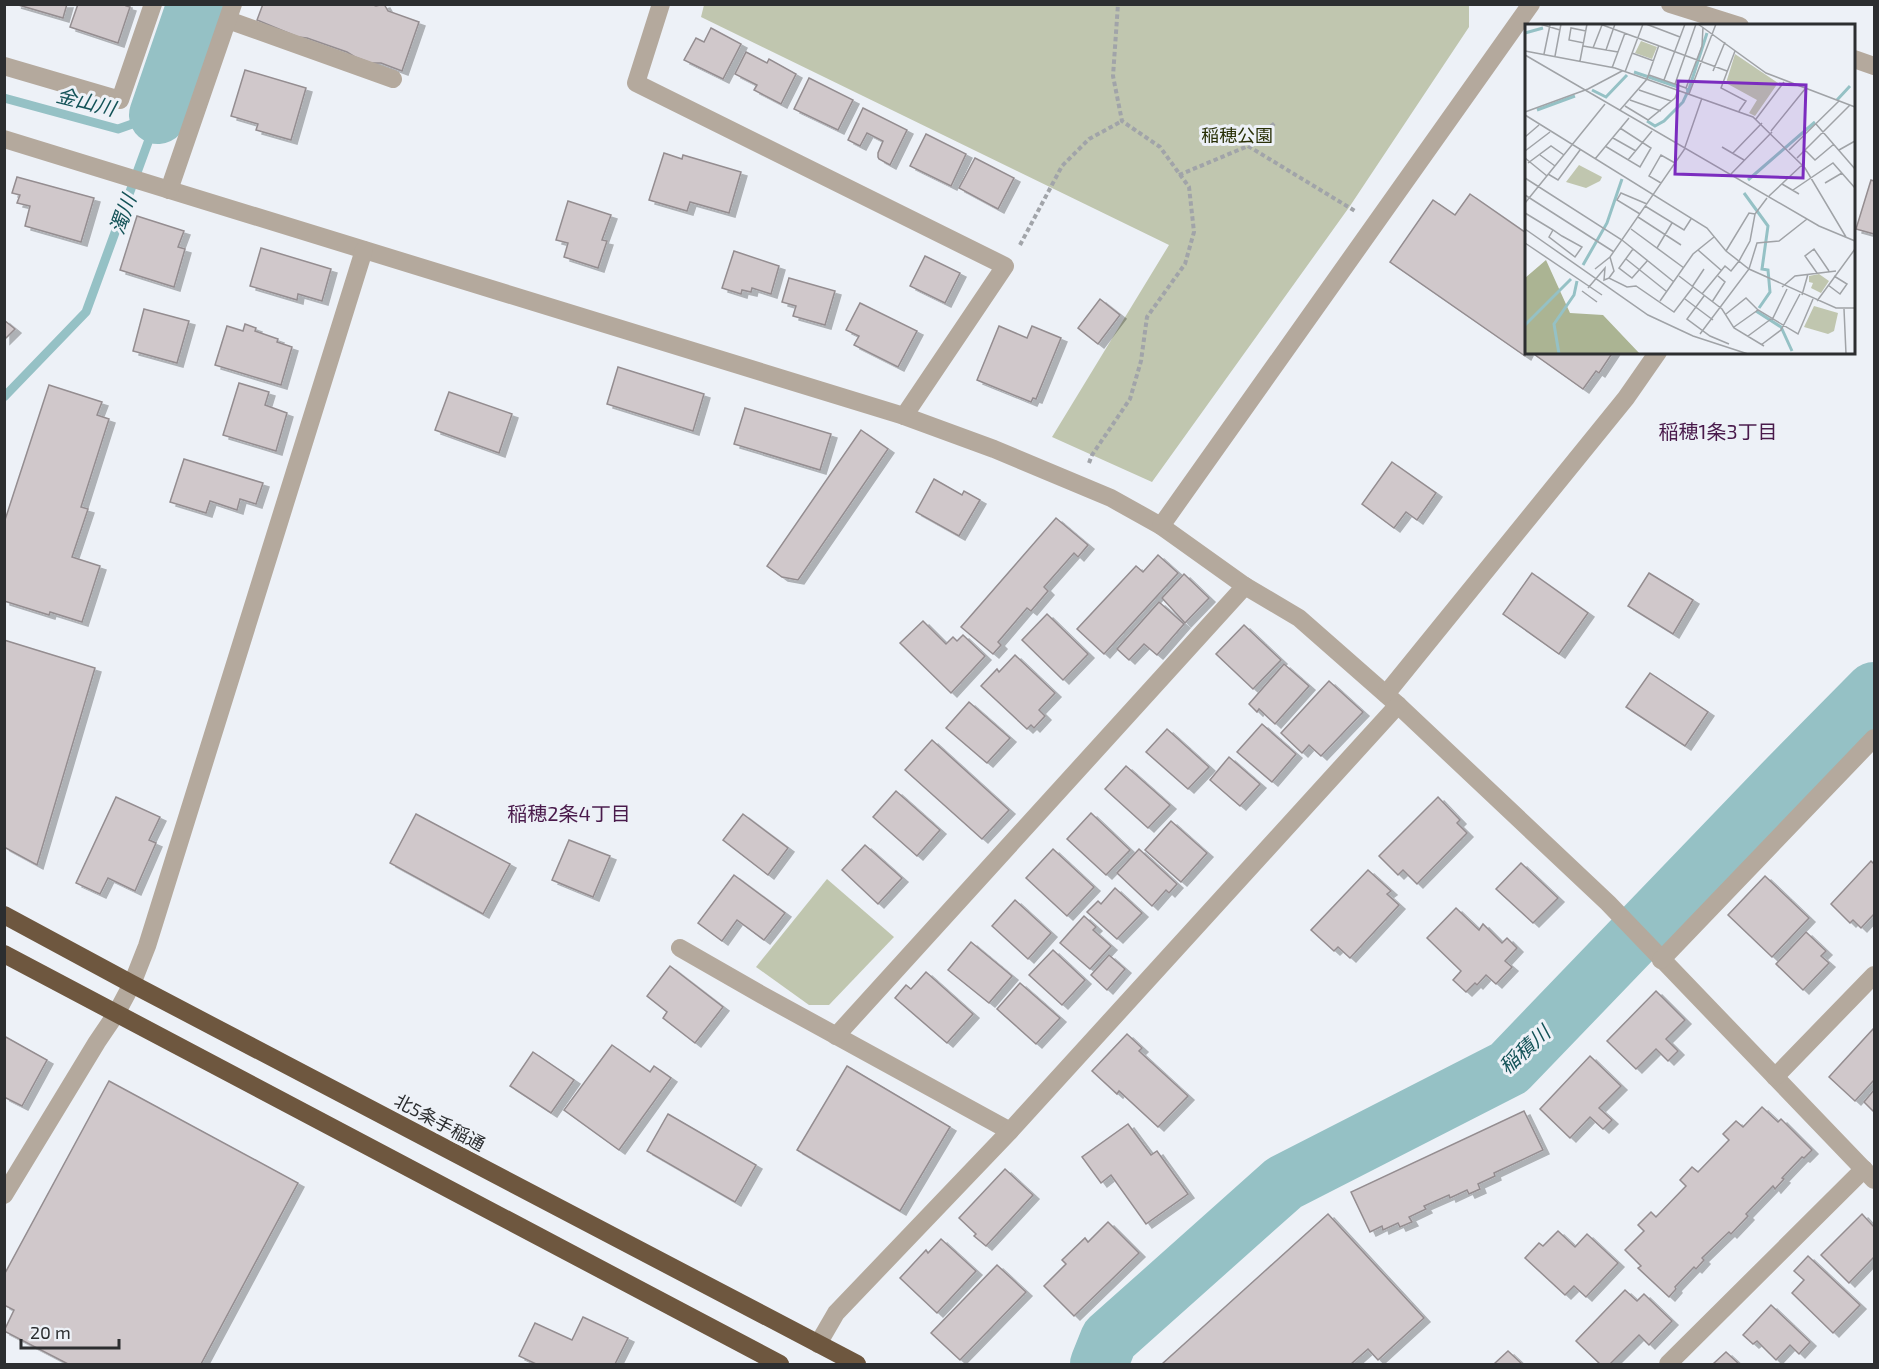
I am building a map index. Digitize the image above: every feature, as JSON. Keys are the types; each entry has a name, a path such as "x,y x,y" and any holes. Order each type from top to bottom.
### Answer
{"highway":[{"name":"北5条手稲通","path":"4,915 857,1365"},
{"path":"4,954 780,1365"}],"street":[{"path":"4,66 120,100 153,4"},
{"path":"661,4 636,83 1005,266 904,416"},
{"path":"1161,526 1531,4"},
{"path":"1670,4 1734,24"},
{"path":"169,190 231,12 393,79"},
{"path":"4,139 904,416 994,449 1111,498 1161,526 1245,586 1299,618 1392,700 1608,903 1869,1174 1668,1365"},
{"path":"4,1195 116,1014 132,984 147,946 364,249"},
{"path":"818,1344 836,1313 1010,1131 1392,700 1626,398 1657,354"},
{"path":"836,1036 1245,586"},
{"path":"1657,955 1875,738"},
{"path":"680,948 1010,1131"},
{"path":"1775,1077 1875,975"}],"path":[{"path":"1086,469 1092,455 1130,399 1141,361 1147,317 1185,264 1194,232 1189,187 1160,147 1122,121 1113,76 1118,4"},
{"path":"1018,249 1062,166 1089,139 1122,121"},
{"path":"1179,175 1248,146 1276,122"},
{"path":"1248,146 1357,212"}],"green space":[{"name":"稲穂公園","path":"1469,4 1469,27 1350,206 1152,482 1052,437 1169,245 701,17 704,5"},
{"path":"827,879 894,937 829,1005 809,1005 756,967"}],"building":[{"path":"15,4 67,4 63,18"},
{"path":"78,4 126,4 130,7 118,43 70,27"},
{"path":"263,4 370,4 376,6 384,4 388,11 419,22 402,71 381,63 371,63 347,52 298,37 257,20"},
{"path":"711,28 741,44 723,79 684,60 696,38 704,42"},
{"path":"746,52 767,63 769,59 796,74 781,104 754,90 757,85 735,74"},
{"path":"245,70 306,88 291,140 256,130 258,124 231,116"},
{"path":"809,78 853,100 838,130 794,109"},
{"path":"863,108 907,130 890,165 878,157 883,141 867,133 860,146 848,140"},
{"path":"926,134 966,154 951,186 910,166"},
{"path":"664,153 682,159 683,155 741,172 729,213 690,202 687,211 649,200"},
{"path":"975,158 1014,178 998,209 959,188"},
{"path":"17,177 94,198 81,242 25,226 30,206 17,203 20,195 12,193"},
{"path":"1871,180 1874,181 1874,234 1856,229"},
{"path":"1470,194 1525,232 1525,356 1390,262 1433,200 1455,215"},
{"path":"568,201 611,215 602,240 607,241 598,268 564,257 568,243 556,240"},
{"path":"137,216 184,231 178,247 185,249 174,287 120,270"},
{"path":"261,248 331,269 322,301 298,294 297,300 250,286"},
{"path":"734,251 779,266 771,294 752,288 751,292 742,290 741,294 722,288"},
{"path":"925,256 960,273 945,303 910,286"},
{"path":"789,278 835,291 825,325 793,316 796,306 782,302"},
{"path":"1100,299 1120,315 1098,344 1078,328"},
{"path":"860,303 917,331 898,367 854,345 859,336 846,330"},
{"path":"144,309 189,321 177,363 133,351"},
{"path":"4,320 15,329 4,340"},
{"path":"245,324 256,328 255,331 278,339 277,342 292,347 281,385 215,365 227,326 243,331"},
{"path":"999,326 1027,338 1032,326 1061,338 1036,399 1033,398 1031,402 977,380"},
{"path":"1534,354 1612,354 1599,373 1596,371 1583,389"},
{"path":"618,367 704,394 693,431 607,404"},
{"path":"239,383 269,392 265,405 287,413 276,451 223,435"},
{"path":"49,385 102,402 97,415 109,419 81,507 88,509 72,557 100,566 82,622 50,612 49,615 4,601 4,523"},
{"path":"449,392 512,414 499,453 435,430"},
{"path":"745,408 831,434 820,470 734,444"},
{"path":"861,430 888,449 798,580 782,577 767,566"},
{"path":"184,459 263,483 256,504 240,499 237,510 210,501 206,513 170,502"},
{"path":"1392,462 1436,493 1417,520 1406,512 1394,528 1362,504"},
{"path":"934,479 962,495 964,491 980,500 959,536 916,512"},
{"path":"1056,518 1088,545 1078,557 1074,553 1044,587 1048,591 1031,611 1027,608 998,642 1001,645 993,654 961,627"},
{"path":"1158,555 1178,573 1104,654 1077,629 1136,566 1143,572"},
{"path":"1532,573 1588,613 1559,654 1503,614"},
{"path":"1649,573 1693,600 1673,634 1628,606"},
{"path":"1184,574 1209,598 1185,623 1162,598"},
{"path":"1159,602 1184,624 1157,655 1144,644 1129,660 1117,649"},
{"path":"1047,614 1088,654 1063,680 1022,640"},
{"path":"923,621 946,644 953,637 957,641 963,635 985,656 951,693 900,643"},
{"path":"1244,625 1281,660 1253,689 1216,654"},
{"path":"4,640 95,668 37,865 4,847"},
{"path":"1015,655 1055,693 1039,710 1045,716 1034,728 1031,725 1027,729 981,686"},
{"path":"1284,664 1309,686 1275,724 1259,709 1257,712 1249,704"},
{"path":"1650,673 1708,712 1685,746 1626,707"},
{"path":"1329,681 1363,712 1321,756 1309,745 1302,753 1281,733"},
{"path":"969,702 1010,738 987,763 946,728"},
{"path":"1262,724 1296,754 1272,782 1237,752"},
{"path":"1167,729 1209,767 1188,789 1146,752"},
{"path":"932,740 1009,810 982,839 905,770"},
{"path":"1229,757 1260,784 1240,806 1210,780"},
{"path":"1126,766 1170,805 1148,828 1105,789"},
{"path":"896,791 940,830 917,856 873,817"},
{"path":"116,797 160,817 149,840 156,843 135,891 108,878 100,894 76,883"},
{"path":"1438,797 1460,820 1457,823 1467,833 1417,884 1403,870 1398,875 1379,856"},
{"path":"1091,813 1130,850 1106,875 1067,839"},
{"path":"416,814 510,864 483,914 390,863"},
{"path":"743,814 788,848 768,875 723,840"},
{"path":"1171,821 1207,853 1181,882 1145,850"},
{"path":"569,840 610,856 593,897 552,880"},
{"path":"865,845 902,878 878,904 842,870"},
{"path":"1053,849 1094,887 1067,916 1026,878"},
{"path":"1139,849 1177,884 1169,893 1166,890 1152,906 1117,873"},
{"path":"1871,861 1874,864 1874,914 1861,928 1853,920 1850,923 1831,904"},
{"path":"1521,863 1558,898 1533,923 1496,889"},
{"path":"1368,870 1391,891 1387,894 1399,905 1350,958 1338,947 1334,951 1311,930"},
{"path":"734,875 785,913 764,940 737,920 722,941 698,923"},
{"path":"1765,876 1809,918 1772,957 1728,915"},
{"path":"1115,888 1142,913 1117,939 1087,912 1098,901 1101,904"},
{"path":"1015,900 1051,933 1028,959 992,926"},
{"path":"1456,908 1479,930 1483,924 1502,943 1507,938 1517,948 1505,961 1512,967 1496,984 1486,975 1466,992 1453,980 1461,971 1427,938"},
{"path":"1084,916 1096,927 1093,930 1111,946 1090,969 1060,943"},
{"path":"1806,932 1826,951 1821,956 1829,963 1803,990 1776,964"},
{"path":"971,942 1012,976 989,1003 948,970"},
{"path":"1053,950 1085,980 1062,1005 1029,975"},
{"path":"1109,955 1125,969 1107,990 1091,975"},
{"path":"670,966 723,1007 695,1043 663,1018 667,1012 647,996"},
{"path":"926,972 973,1014 947,1043 895,998 906,985 911,989"},
{"path":"1020,983 1060,1018 1036,1044 997,1009"},
{"path":"1656,991 1685,1020 1666,1039 1678,1051 1668,1061 1656,1049 1636,1069 1607,1041"},
{"path":"1874,1028 1874,1080 1855,1101 1829,1077"},
{"path":"1127,1034 1142,1048 1139,1051 1188,1096 1158,1127 1119,1091 1117,1094 1092,1071"},
{"path":"4,1036 47,1060 22,1106 4,1097"},
{"path":"612,1045 650,1072 654,1066 671,1078 619,1150 564,1110"},
{"path":"533,1052 574,1080 551,1113 510,1086"},
{"path":"1590,1056 1621,1086 1599,1108 1612,1120 1603,1129 1590,1117 1570,1138 1540,1109"},
{"path":"847,1066 950,1127 900,1211 797,1150"},
{"path":"109,1081 298,1183 201,1364 68,1364 4,1331 14,1310 4,1305 4,1275"},
{"path":"1874,1090 1874,1112 1864,1102"},
{"path":"1762,1107 1778,1122 1781,1119 1812,1150 1782,1178 1784,1179 1775,1189 1773,1186 1746,1214 1748,1216 1731,1234 1729,1232 1702,1258 1704,1260 1675,1287 1676,1289 1669,1297 1638,1268 1641,1266 1625,1250 1644,1231 1638,1225 1651,1212 1656,1217 1686,1186 1680,1180 1692,1167 1698,1172 1729,1140 1723,1134 1736,1121 1743,1127"},
{"path":"1524,1111 1543,1150 1494,1173 1495,1176 1478,1184 1480,1189 1469,1194 1467,1190 1450,1198 1449,1195 1424,1206 1426,1209 1409,1217 1412,1222 1400,1227 1398,1223 1383,1230 1382,1226 1370,1232 1351,1192"},
{"path":"668,1114 756,1165 735,1202 647,1151"},
{"path":"1128,1124 1151,1155 1157,1151 1188,1194 1146,1224 1111,1175 1101,1183 1082,1157"},
{"path":"1005,1169 1033,1195 986,1246 959,1218"},
{"path":"1328,1214 1424,1318 1378,1360 1368,1349 1351,1364 1162,1364"},
{"path":"1862,1214 1874,1227 1874,1257 1849,1283 1821,1255"},
{"path":"1108,1222 1139,1253 1074,1316 1044,1286 1066,1264 1062,1260 1085,1238 1088,1242"},
{"path":"1558,1231 1575,1247 1587,1234 1618,1263 1586,1297 1574,1286 1565,1295 1525,1258 1539,1243 1543,1246"},
{"path":"941,1239 976,1271 937,1313 900,1278 926,1250 928,1253"},
{"path":"1808,1256 1860,1305 1833,1333 1792,1293 1804,1280 1794,1271"},
{"path":"997,1265 1026,1292 960,1360 931,1333"},
{"path":"1625,1290 1637,1301 1644,1294 1672,1321 1649,1345 1639,1335 1610,1364 1600,1364 1576,1341"},
{"path":"1771,1305 1810,1342 1799,1354 1790,1345 1776,1360 1757,1341 1753,1344 1743,1335"},
{"path":"583,1317 628,1338 615,1364 536,1364 519,1356 535,1323 572,1340"},
{"path":"1508,1351 1522,1364 1494,1364"},
{"path":"1726,1352 1739,1364 1713,1364"}],"waterway":[{"name":"濁川","path":"158,115 196,4"},
{"name":"金山川","path":"4,98 118,129 158,115"},
{"name":"濁川","path":"4,397 86,312 158,115"},
{"name":"稲積川","path":"1099,1364 1109,1339 1284,1183 1509,1068 1874,691"}],"district":[{"name":"稲穂1条3丁目","path":"1718,431"},
{"name":"稲穂2条4丁目","path":"569,813"}]}
